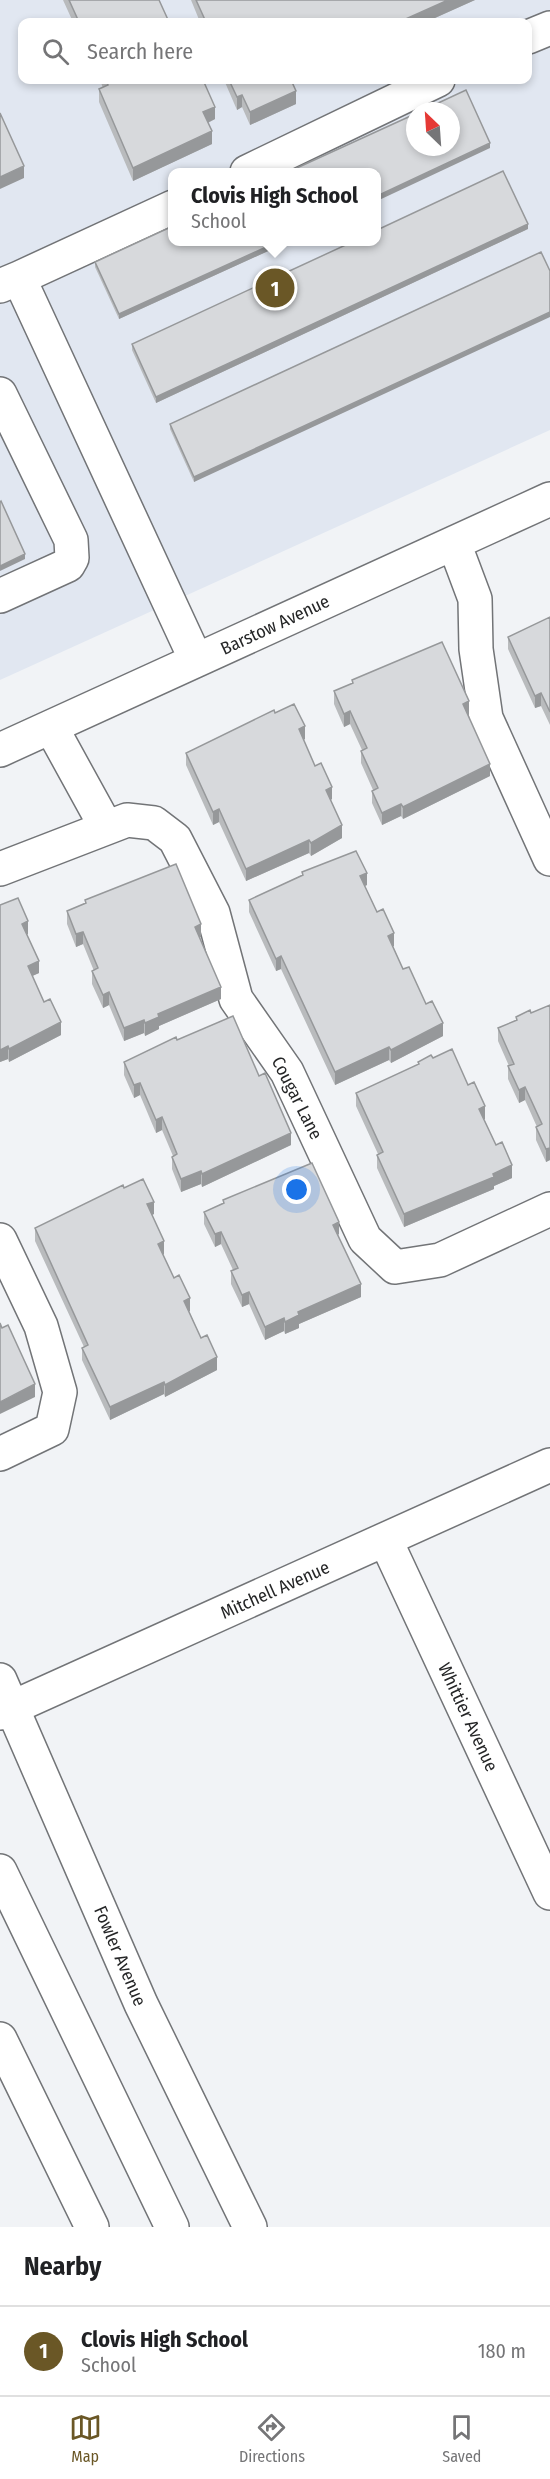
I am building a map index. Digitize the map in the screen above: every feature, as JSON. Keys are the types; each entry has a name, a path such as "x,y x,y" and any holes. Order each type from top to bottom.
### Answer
{"street":[{"path":"532,35 550,28"},
{"path":"255,168 430,84"},
{"path":"168,209 9,282 196,660"},
{"path":"0,394 71,540 72,558 68,565 0,596"},
{"name":"Barstow Avenue","path":"0,750 550,499"},
{"path":"454,543 475,599 476,649 486,718 550,859"},
{"path":"51,727 106,827"},
{"name":"Cougar Lane","path":"0,869 127,820 154,823 175,840 213,913 236,999 287,1072 365,1239 395,1267 440,1260 550,1209"},
{"path":"0,1240 41,1326 60,1392 52,1429 0,1454"},
{"name":"Mitchell Avenue","path":"4,1700 386,1540 550,1465"},
{"name":"Whittier Avenue","path":"386,1540 550,1893"},
{"name":"Fowler Avenue","path":"4,1700 141,2004 250,2227"},
{"path":"0,1871 172,2227"},
{"path":"0,2039 92,2227"}],"shaded area":[{"path":"0,0 550,0 550,430 0,680"}],"building":[{"path":"69,0 159,0 167,18 77,18"},
{"path":"196,0 448,0 408,18 204,18"},
{"path":"205,84 215,107 203,112 212,131 133,168 99,89 108,85"},
{"path":"231,84 293,84 296,91 250,112 242,95 237,97"},
{"path":"466,90 490,143 381,194 381,168 297,168 406,118 406,156 460,156 460,102 440,102"},
{"path":"0,113 24,166 0,177"},
{"path":"503,171 528,224 156,397 132,344 343,246 381,246 381,228"},
{"path":"168,228 168,246 268,246 119,314 95,262"},
{"path":"541,252 550,271 550,312 194,477 170,424"},
{"path":"0,502 25,554 0,566"},
{"path":"550,617 550,712 541,693 535,696 508,637"},
{"path":"442,642 469,701 463,704 490,764 403,807 401,804 382,813 372,791 378,788 361,751 367,748 350,711 344,714 334,691 353,683 352,680"},
{"path":"294,704 305,726 299,729 315,766 321,763 332,787 326,790 342,825 311,843 309,840 246,869 219,809 213,812 186,753 274,710 275,713"},
{"path":"356,851 367,873 360,876 377,912 383,909 394,933 388,936 403,969 409,967 426,1004 432,1001 443,1023 391,1050 389,1047 335,1072 281,956 276,959 249,900 303,875 302,872"},
{"path":"176,864 201,924 195,927 221,987 158,1014 159,1017 145,1023 144,1020 124,1028 109,992 103,995 92,971 98,968 83,932 76,934 67,911 86,903 85,900"},
{"path":"18,898 28,921 22,924 39,961 28,966 44,1002 50,999 61,1022 9,1049 8,1046 0,1050 0,905"},
{"path":"550,1005 550,1148 546,1149 536,1127 542,1124 525,1087 519,1090 508,1066 514,1064 498,1028 517,1020 516,1017 530,1010 531,1013"},
{"path":"233,1016 259,1076 265,1073 291,1133 202,1174 201,1171 181,1179 172,1157 177,1154 162,1117 156,1120 140,1083 134,1085 124,1062 176,1037 177,1040"},
{"path":"452,1049 468,1085 474,1082 485,1106 479,1109 496,1145 502,1142 512,1165 493,1174 494,1177 404,1214 377,1155 383,1152 356,1093 419,1064 418,1062 431,1055 433,1058"},
{"path":"312,1163 339,1222 333,1225 361,1284 298,1312 299,1315 285,1322 284,1318 265,1327 249,1292 242,1295 231,1271 238,1268 221,1232 215,1234 204,1212 224,1203 223,1200"},
{"path":"143,1179 154,1202 147,1204 164,1241 158,1244 174,1278 179,1275 190,1298 184,1301 201,1338 207,1335 217,1357 165,1385 164,1382 110,1407 82,1348 88,1345 35,1228 123,1185 124,1188"},
{"path":"0,1323 2,1328 8,1325 35,1384 0,1402"}],"place":[{"name":"Clovis High School","path":"275,288"}]}
